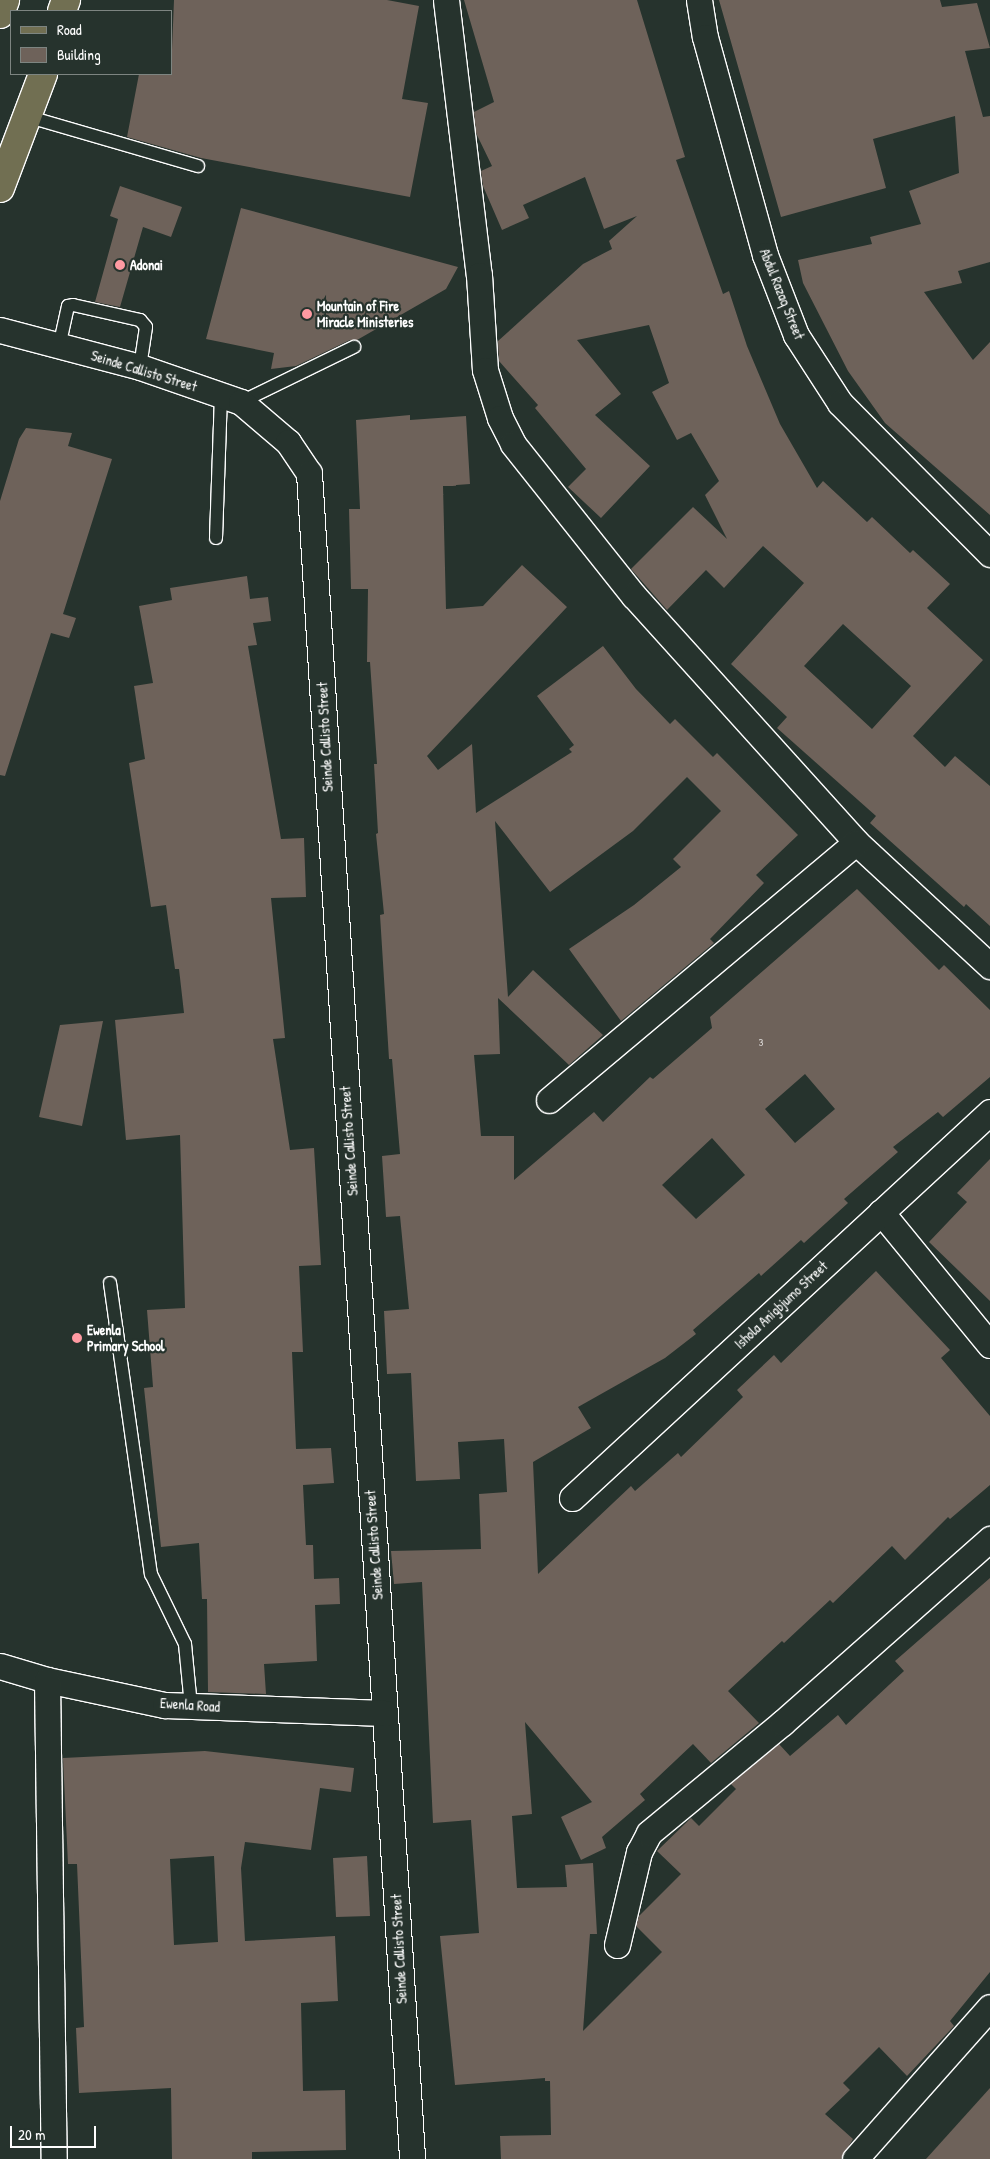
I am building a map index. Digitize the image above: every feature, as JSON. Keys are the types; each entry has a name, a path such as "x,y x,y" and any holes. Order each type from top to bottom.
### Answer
{"main road":[{"path":"0,14 5,0"},
{"path":"0,188 29,118 43,75"}],"street":[{"path":"446,0 479,275 485,370 500,418 513,444 634,596 856,842 990,966"},
{"name":"Abdul Razaq Street","path":"699,0 705,37 765,255 796,334 840,403 990,554"},
{"name":"Seinde Callisto Street","path":"0,330 59,348 140,367 231,398 288,442 309,472 412,2159"},
{"path":"549,1100 856,842"},
{"name":"Ishola Anigbjumo Street","path":"572,1498 990,1112"},
{"path":"881,1212 990,1345"},
{"path":"617,1945 640,1852 649,1833 782,1723 990,1539"},
{"name":"Ewenla Road","path":"0,1666 47,1680 165,1705 385,1713"},
{"path":"47,1680 54,2159"},
{"path":"855,2159 990,2007"}],"lane":[{"path":"29,118 198,166"},
{"path":"59,348 68,306 73,305 140,320 146,327 140,367"},
{"path":"216,538 231,398 354,347"},
{"path":"110,1283 151,1574 185,1644 191,1706"}],"building":[{"path":"174,0 387,0 419,6 402,99 428,103 410,197 201,158 127,137 139,75 172,75"},
{"path":"464,0 637,0 685,157 676,160 723,294 729,291 747,346 780,424 817,488 823,481 867,522 872,517 910,553 913,550 950,584 927,608 983,660 913,736 945,767 955,756 990,786 990,926 966,904 964,907 870,823 876,816 777,728 787,717 731,664 804,583 763,546 724,588 706,570 667,610 631,569 693,507 727,539 705,495 719,481 691,433 677,440 652,392 669,383 649,325 577,340 621,394 595,415 650,466 601,518 568,487 586,469 535,408 538,405 499,361 498,341 583,264 612,249 609,241 637,216 604,229 585,177 523,205 529,218 502,230 483,186 481,171 492,166 476,133 474,112 494,102","holes":["843,624 911,686 872,729 804,666"]},
{"path":"719,0 940,0 942,7 977,3 990,48 965,51 983,117 990,116 990,262 958,271 962,283 924,292 973,360 990,342 990,515 885,423 848,371 803,283 798,260 872,244 870,237 921,224 909,191 959,173 955,116 873,139 886,188 781,217"},
{"path":"120,186 182,207 171,237 143,227 120,307 95,302 118,219 110,216"},
{"name":"Mountain of Fire Miracle Ministeries","path":"241,208 458,267 446,289 357,340 350,340 296,366 271,369 274,353 206,339"},
{"path":"410,415 410,420 466,416 470,484 443,486 446,609 483,606 522,565 567,607 427,756 438,770 472,744 476,813 572,752 569,749 574,745 537,696 603,646 636,689 670,724 675,719 713,757 717,753 798,835 756,875 764,883 710,939 714,943 621,1021 569,949 634,905 681,867 673,859 721,811 687,777 633,831 550,892 495,821 508,997 533,970 603,1035 569,1065 498,998 500,1054 474,1055 481,1136 514,1136 514,1180 594,1112 603,1122 650,1077 653,1079 712,1028 710,1017 857,889 939,970 944,965 990,1010 990,1077 943,1117 938,1112 893,1147 898,1152 844,1199 848,1203 804,1243 801,1240 761,1276 759,1273 693,1330 696,1334 665,1358 578,1407 591,1428 533,1462 538,1574 631,1486 635,1491 678,1453 681,1457 743,1397 737,1390 774,1355 781,1363 876,1271 950,1350 941,1358 990,1416 990,1485 950,1519 948,1517 905,1560 892,1546 833,1603 830,1600 728,1691 759,1723 711,1763 693,1744 640,1794 645,1800 602,1837 606,1848 581,1860 561,1817 592,1802 525,1722 532,1814 512,1816 517,1888 567,1887 565,1865 593,1863 597,1934 590,1934 583,2031 662,1952 636,1926 639,1916 681,1874 657,1851 691,1818 699,1826 736,1789 731,1784 779,1744 790,1756 838,1715 846,1725 904,1671 895,1661 990,1578 990,1972 950,2021 954,2026 907,2076 879,2047 843,2083 850,2090 825,2114 853,2139 841,2159 501,2159 500,2136 551,2135 550,2081 545,2081 545,2078 455,2085 440,1936 479,1933 471,1820 433,1823 422,1582 394,1584 391,1551 481,1549 479,1494 507,1492 504,1439 458,1442 460,1479 416,1481 411,1373 387,1374 384,1311 409,1309 400,1216 386,1217 382,1156 400,1154 392,1059 389,1059 380,915 384,914 376,834 378,833 374,764 377,764 370,662 367,662 368,589 351,589 349,509 360,509 356,420","holes":["805,1074 835,1109 795,1143 765,1109","712,1138 745,1175 696,1219 662,1185"]},
{"path":"26,428 72,433 68,446 112,459 63,614 76,618 69,638 51,633 5,776 0,775 0,501 19,439"},
{"path":"247,576 250,599 268,597 271,621 253,623 257,645 248,646 281,839 304,838 306,897 271,898 285,1038 273,1039 290,1150 314,1148 321,1265 299,1266 303,1352 292,1352 296,1449 331,1448 334,1483 303,1485 306,1545 313,1545 314,1579 339,1578 340,1604 315,1605 317,1661 264,1664 266,1694 208,1692 207,1599 202,1599 199,1543 161,1547 144,1388 153,1387 147,1310 185,1308 180,1135 126,1140 115,1020 184,1013 179,969 175,969 166,905 151,907 129,763 145,759 134,686 153,683 139,606 172,600 170,588"},
{"path":"103,1021 82,1126 39,1117 60,1025"},
{"path":"990,1159 990,1301 929,1242 967,1202 957,1193"},
{"path":"205,1751 354,1768 351,1792 320,1788 311,1850 245,1842 241,1868 245,1941 335,1936 338,2001 301,2003 303,2091 345,2090 346,2150 252,2152 252,2159 172,2159 171,2088 79,2093 76,2028 84,2027 77,1864 68,1864 63,1758","holes":["214,1856 218,1942 174,1945 170,1859"]},
{"path":"367,1856 370,1916 336,1917 333,1858"},
{"path":"990,2088 990,2159 926,2159"}],"place":[{"name":"Adonai","path":"120,265"},
{"name":"Mountain of Fire Miracle Ministeries","path":"307,314"},
{"name":"Ewenla Primary School","path":"77,1338"}]}
